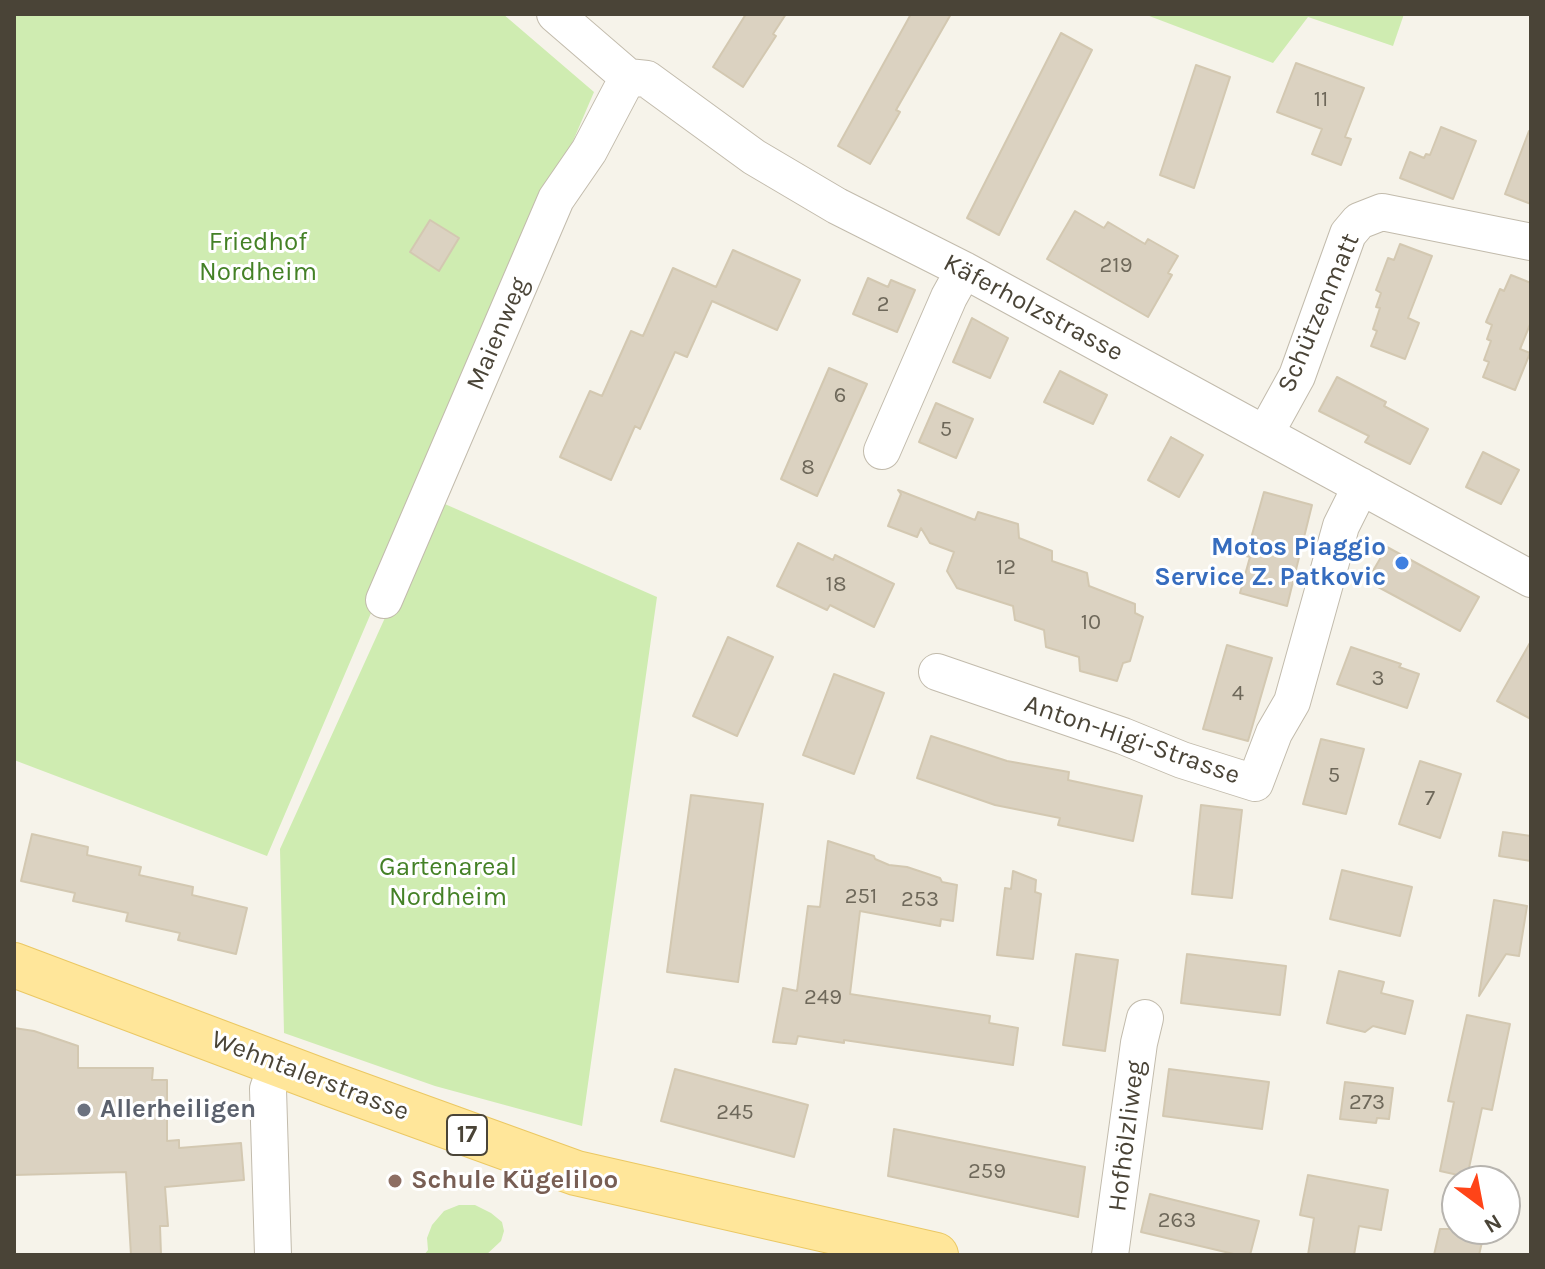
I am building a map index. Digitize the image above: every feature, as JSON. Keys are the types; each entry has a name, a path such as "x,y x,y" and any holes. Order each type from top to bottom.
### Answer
{"main road":[{"name":"Wehntalerstrasse","path":"14,965 576,1173 936,1255"}],"street":[{"name":"Käferholzstrasse","path":"555,14 628,77 647,79 754,157 837,206 964,270 1531,579"},
{"name":"Maienweg","path":"384,600 556,199 589,151 628,77"},
{"name":"Schützenmatt","path":"1265,434 1297,376 1348,234 1359,221 1382,212 1531,242"},
{"path":"882,451 949,297 964,270"},
{"name":"Anton-Higi-Strasse","path":"937,672 1255,783 1274,733 1292,702 1341,526 1361,486"},
{"name":"Hofhölzliweg","path":"1110,1255 1145,1018"},
{"path":"273,1255 268,1089 277,1064"}],"green space":[{"name":"Friedhof Nordheim","path":"14,14 503,14 594,92 267,856 14,760"},
{"path":"1144,14 1404,14 1393,46 1308,17 1273,63"},
{"name":"Gartenareal Nordheim","path":"438,501 657,597 582,1126 435,1086 284,1033 280,849"},
{"path":"459,1205 475,1205 502,1222 504,1231 501,1241 486,1255 424,1255 428,1250 427,1238 432,1225 444,1211"}],"building":[{"path":"746,14 786,14 773,34 776,36 743,87 713,67"},
{"path":"911,14 951,14 896,110 900,112 870,164 838,146"},
{"path":"1061,33 1092,50 999,235 967,218"},
{"path":"1296,63 1364,88 1345,137 1351,139 1341,165 1312,154 1322,129 1277,112"},
{"path":"1196,65 1230,77 1194,188 1160,175"},
{"path":"1441,127 1476,141 1453,199 1400,178 1410,152 1424,158 1426,154 1430,155"},
{"path":"1531,132 1531,204 1505,194"},
{"path":"1075,211 1104,228 1108,222 1145,244 1148,239 1178,256 1168,273 1172,275 1148,317 1047,259"},
{"path":"430,220 459,238 439,271 410,252"},
{"path":"1400,244 1432,256 1408,318 1419,323 1405,359 1371,346 1380,308 1376,307 1381,293 1376,290 1388,258 1394,260"},
{"path":"733,250 800,280 777,330 712,301 687,357 675,352 640,429 635,426 611,480 560,457 590,391 602,396 631,331 643,336 673,268 716,287"},
{"path":"1511,275 1531,283 1531,322 1520,349 1530,353 1515,390 1483,377 1489,362 1484,360 1491,341 1487,339 1492,325 1486,322 1500,289 1504,291"},
{"path":"868,278 888,287 891,280 915,290 897,332 853,314"},
{"path":"972,318 1008,338 990,378 953,362"},
{"path":"829,368 867,384 817,496 781,479"},
{"path":"1060,371 1107,395 1093,424 1044,402"},
{"path":"1337,377 1386,402 1384,406 1428,429 1410,464 1365,442 1369,436 1319,411"},
{"path":"936,403 973,419 956,458 919,442"},
{"path":"1171,437 1203,455 1179,497 1148,480"},
{"path":"1483,452 1519,470 1501,504 1466,487"},
{"path":"898,490 975,520 978,512 1018,524 1019,538 1052,551 1052,561 1087,573 1089,586 1135,604 1135,613 1143,617 1130,661 1123,663 1117,681 1080,671 1079,657 1046,647 1044,630 1015,620 1013,606 957,588 947,571 954,552 930,543 921,528 917,537 888,526 901,494"},
{"path":"1264,492 1312,505 1287,606 1240,593 1250,557 1246,556"},
{"path":"798,543 833,560 835,555 894,584 874,627 830,605 827,610 777,586"},
{"path":"1387,547 1479,597 1460,631 1367,581"},
{"path":"728,637 773,657 737,736 693,716"},
{"path":"1531,641 1531,719 1497,701"},
{"path":"1227,645 1272,658 1248,741 1203,729"},
{"path":"1351,647 1401,664 1399,667 1419,674 1407,708 1337,684"},
{"path":"834,674 884,693 854,774 803,755"},
{"path":"931,736 1007,761 1069,772 1068,780 1142,796 1133,841 1058,825 1060,818 995,805 917,778"},
{"path":"1321,739 1364,749 1346,814 1303,804"},
{"path":"1420,761 1461,774 1440,838 1399,824"},
{"path":"691,795 763,804 738,982 667,972"},
{"path":"1201,805 1242,810 1232,898 1192,894"},
{"path":"1503,832 1531,836 1531,861 1499,856"},
{"path":"32,834 88,847 87,855 141,867 139,875 193,887 192,895 247,908 236,954 178,940 180,933 126,921 128,913 73,901 75,893 21,881"},
{"path":"828,841 874,856 889,865 907,867 957,885 953,921 941,919 940,926 860,911 850,994 990,1016 989,1023 1018,1028 1013,1065 844,1040 844,1043 798,1036 796,1044 773,1042 783,988 797,991 808,906 820,907"},
{"path":"1342,870 1412,887 1400,936 1330,919"},
{"path":"1013,871 1036,880 1035,892 1041,894 1033,959 997,955 1005,888 1011,889"},
{"path":"1494,900 1527,906 1519,956 1506,954 1479,996"},
{"path":"1076,954 1118,960 1105,1051 1063,1045"},
{"path":"1187,954 1286,966 1280,1015 1181,1003"},
{"path":"1339,971 1384,982 1381,993 1413,1001 1405,1034 1373,1026 1365,1032 1327,1023"},
{"path":"1467,1015 1510,1024 1492,1110 1482,1108 1470,1165 1441,1165 1454,1102 1448,1101"},
{"name":"Allerheiligen","path":"14,1028 34,1031 78,1046 78,1068 153,1068 152,1080 167,1080 167,1141 179,1140 179,1148 241,1143 244,1180 165,1187 168,1226 160,1226 161,1255 131,1255 126,1172 14,1175"},
{"path":"675,1069 808,1105 794,1157 661,1121"},
{"path":"1169,1069 1269,1082 1262,1129 1163,1116"},
{"path":"1345,1082 1393,1088 1389,1119 1377,1118 1376,1123 1340,1119"},
{"path":"894,1129 1085,1167 1078,1217 888,1176"},
{"path":"1308,1175 1388,1190 1381,1230 1359,1226 1354,1255 1308,1255 1314,1218 1300,1215"},
{"path":"1150,1194 1259,1221 1250,1255 1238,1255 1141,1232"},
{"path":"1440,1229 1441,1245 1481,1245 1479,1255 1434,1255"}],"place":[{"name":"Motos Piaggio Service Z. Patkovic","path":"1402,563"},
{"name":"Allerheiligen","path":"84,1110"},
{"name":"Schule Kügeliloo","path":"395,1181"}]}
